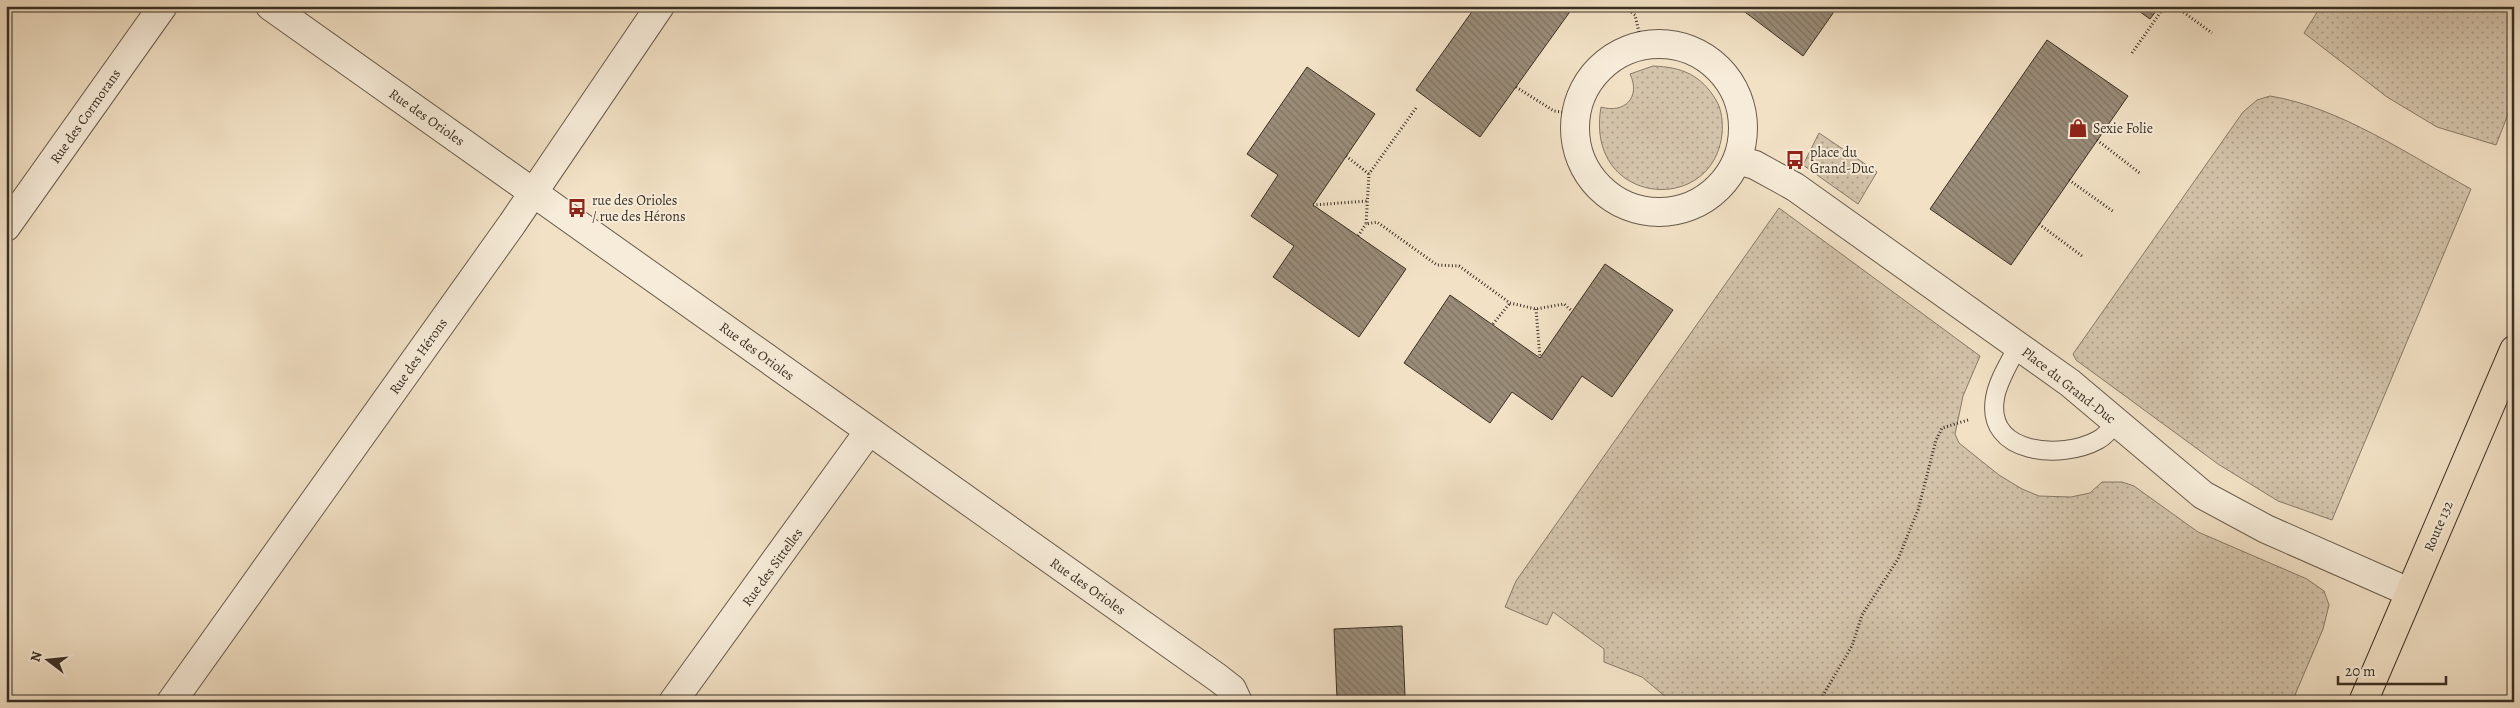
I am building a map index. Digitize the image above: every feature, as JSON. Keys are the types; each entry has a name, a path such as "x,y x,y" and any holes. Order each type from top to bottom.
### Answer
{"highway":[{"name":"Route 132","path":"2363,702 2514,350"}],"street":[{"name":"Rue des Cormorans","path":"6,227 163,6"},
{"name":"Rue des Orioles","path":"270,6 1218,678 1232,689 1238,702"},
{"name":"Rue des Hérons","path":"171,702 533,192 660,6"},
{"path":"1661,43 1690,49 1716,65 1735,90 1743,118 1744,132 1738,160 1724,183 1703,201 1691,207 1662,213 1632,208 1605,193 1586,169 1576,141 1576,114 1586,87 1604,64 1616,56 1642,45 1661,43"},
{"name":"Place du Grand-Duc","path":"1738,160 1755,165 1795,187 2070,383 2203,495 2230,511 2409,592"},
{"name":"Rue des Sittelles","path":"673,702 869,431"}],"lane":[{"path":"2018,346 1999,383 1995,399 1995,412 1999,424 2008,437 2019,446 2033,450 2055,451 2089,445 2107,434 2116,421"}],"path":[{"path":"1623,6 1635,15 1642,45"},
{"path":"2132,52 2164,6"},
{"path":"2175,6 2212,33"},
{"path":"1516,87 1554,111 1576,114"},
{"path":"1358,236 1366,224 1369,174 1416,108"},
{"path":"2097,140 2141,174"},
{"path":"1346,156 1369,174"},
{"path":"2069,180 2114,212"},
{"path":"1313,204 1366,201"},
{"path":"1366,224 1377,222 1437,265 1459,266 1510,303 1536,309 1564,304 1572,311"},
{"path":"2039,224 2082,256"},
{"path":"1492,324 1510,303"},
{"path":"1536,309 1540,358"},
{"path":"1819,702 1852,646 1862,615 1898,559 1918,510 1936,440 1942,428 1995,412"}],"shaded area":[{"path":"2321,6 2504,6 2514,12 2514,99 2496,145 2437,127 2387,97 2304,33"},
{"path":"1653,66 1682,71 1704,84 1716,100 1722,117 1722,134 1714,161 1697,179 1675,188 1652,189 1629,181 1611,165 1601,140 1601,107 1610,109 1624,106 1632,96 1633,82 1630,74"},
{"path":"2270,96 2322,110 2348,121 2471,189 2332,520 2278,501 2218,464 2076,360 2073,354 2243,112 2257,100"},
{"path":"1819,133 1877,172 1858,204 1803,165"},
{"path":"1779,208 1980,356 1963,396 1955,434 1959,443 1999,475 2022,489 2039,496 2071,497 2090,493 2102,482 2122,482 2134,486 2198,532 2307,579 2324,591 2329,605 2323,629 2292,702 1672,702 1642,677 1604,662 1604,649 1553,612 1547,625 1505,607 1516,581"}],"building":[{"path":"1476,6 1574,6 1480,137 1416,90"},
{"path":"1737,6 1838,6 1803,56"},
{"path":"2132,6 2160,6 2150,19"},
{"path":"2047,40 2128,96 2011,265 1930,209"},
{"path":"1307,67 1375,114 1313,205 1406,269 1359,337 1273,277 1294,246 1251,216 1278,175 1247,154"},
{"path":"1605,264 1673,310 1612,397 1582,376 1552,420 1512,392 1490,423 1404,363 1450,295 1540,358"},
{"path":"1402,626 1405,696 1337,699 1334,629"}],"place":[{"name":"Sexie Folie","path":"2078,128"},
{"name":"place du Grand-Duc","path":"1795,160"},
{"name":"rue des Orioles / rue des Hérons","path":"577,208"}]}
